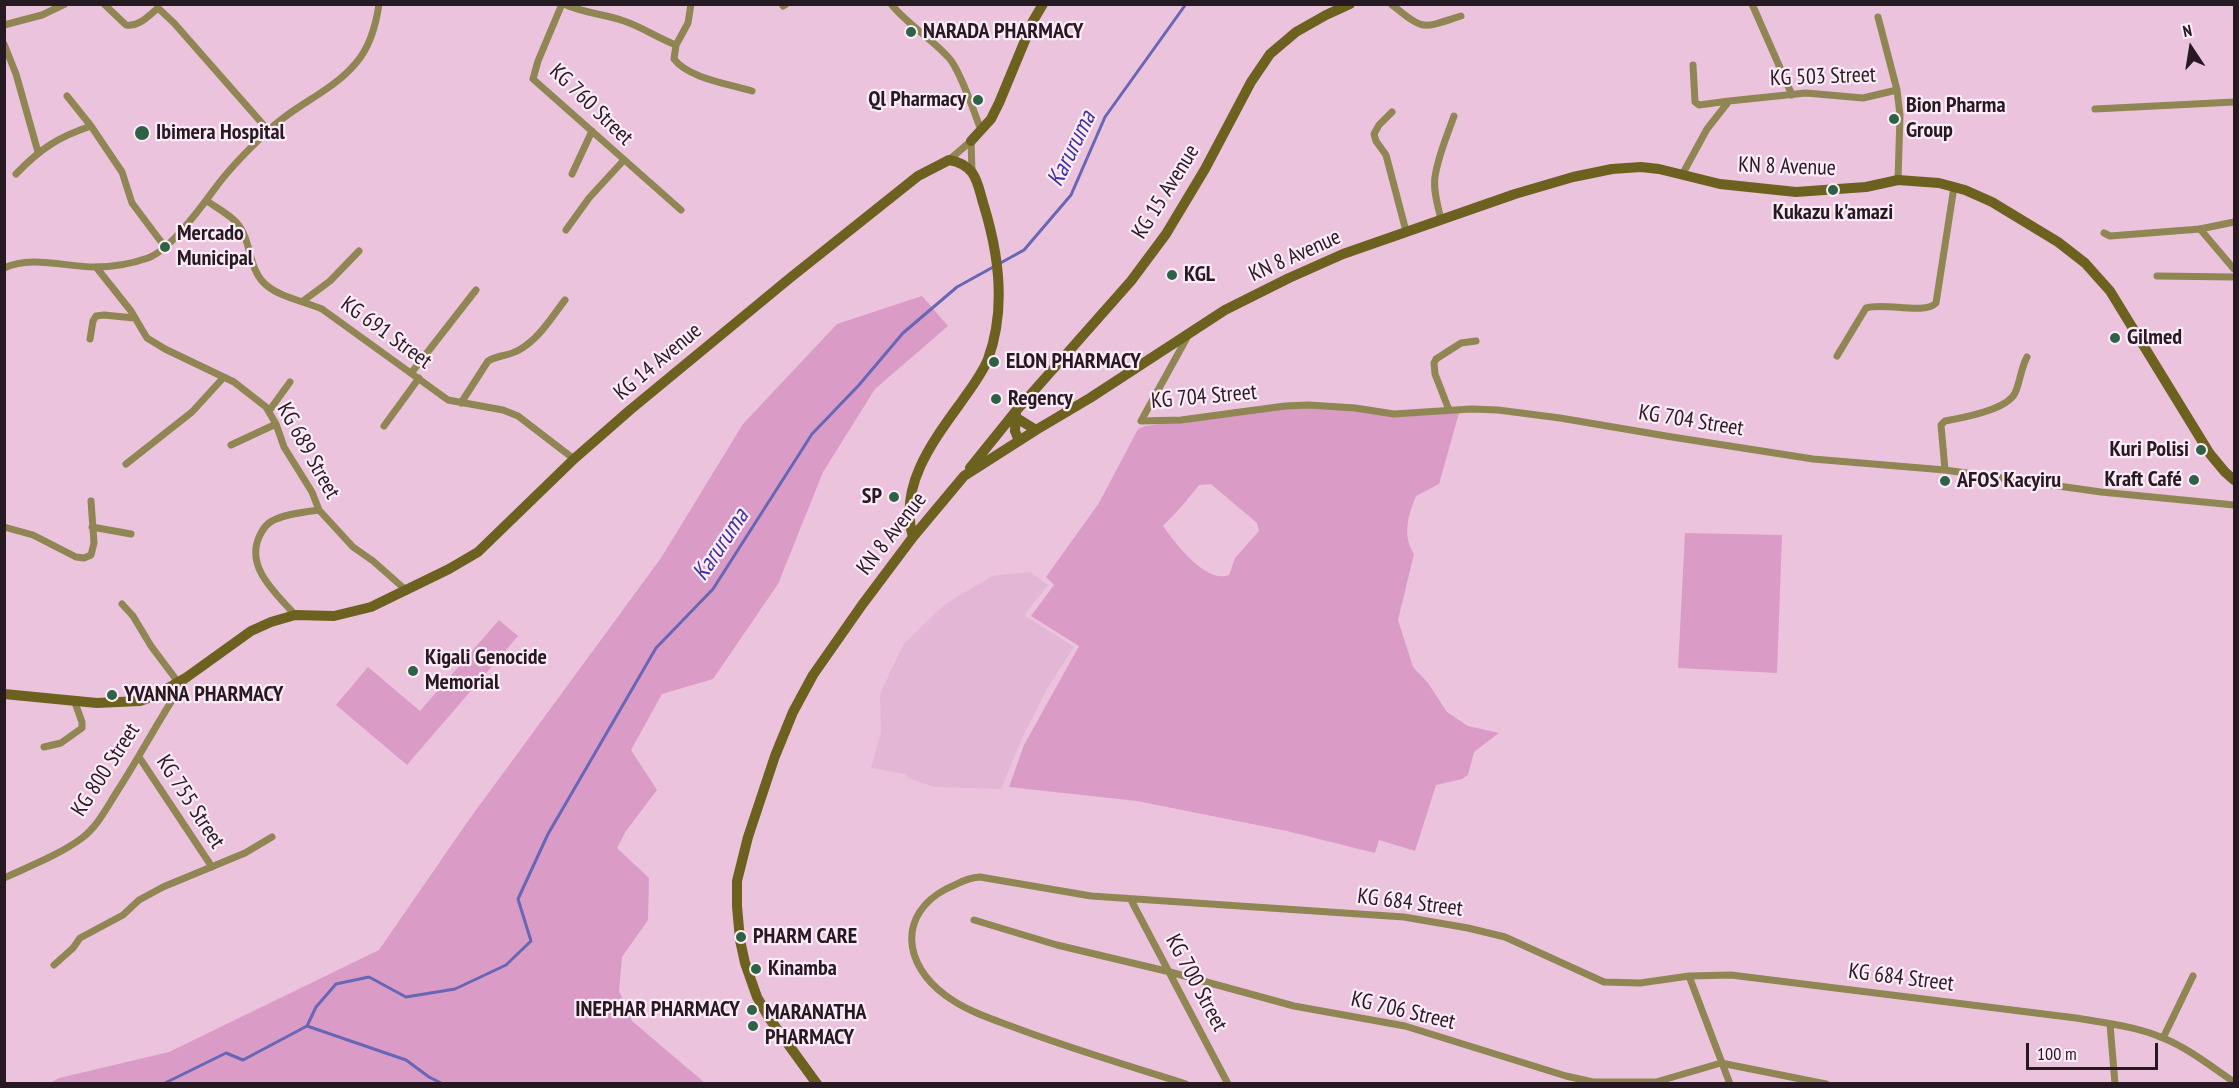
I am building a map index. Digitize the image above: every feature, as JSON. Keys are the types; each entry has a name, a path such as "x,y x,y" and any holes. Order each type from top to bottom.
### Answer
{"main road":[{"name":"KG 15 Avenue","path":"964,476 1131,281 1166,234 1205,169 1251,82 1270,54 1296,32 1350,4"},
{"path":"970,141 991,119 1041,5"},
{"path":"913,537 908,518 917,471 985,365 999,307 999,279 978,185 972,171 965,164 949,159"},
{"name":"KG 14 Avenue","path":"4,694 97,703 140,701 156,695 251,631 271,622 296,615 334,616 371,607 407,591 478,552 574,459 630,410 815,257 918,176 949,159"},
{"name":"KN 8 Avenue","path":"817,1083 769,1018 757,997 740,940 737,881 748,837 775,756 793,712 825,657 913,537 964,476 1036,429 1090,398 1225,310 1288,278 1343,254 1515,194 1573,177 1612,169 1641,167 1720,184 1796,192 1866,187 1898,180 1939,183 1974,194 2019,218 2058,242 2085,263 2110,291 2198,436 2225,472 2235,480"},
{"path":"1016,414 1036,429"},
{"path":"1016,414 1015,431 1019,441"},
{"path":"1002,429 1005,450"}],"street":[{"path":"4,25 42,15 65,4"},
{"path":"104,4 126,25 130,26 142,21 159,6 268,130"},
{"path":"4,268 33,262 96,267 132,263 151,257 165,247 207,201 220,181 268,130 329,88 358,61 370,39 379,4"},
{"path":"563,4 585,12 601,13 636,25 676,45"},
{"name":"KG 760 Street","path":"563,4 533,77 681,210"},
{"path":"691,4 688,22 676,45 674,59 694,74 752,91"},
{"path":"891,4 950,59 956,68 981,130"},
{"path":"1391,4 1422,26 1429,27 1461,16"},
{"path":"1752,4 1792,95"},
{"path":"1878,17 1897,90 1900,115 1898,180"},
{"path":"4,44 16,74 38,152"},
{"name":"KG 503 Street","path":"1693,65 1695,102 1699,105 1806,93 1863,98 1897,90"},
{"path":"67,96 91,126 122,172 132,203 165,247"},
{"path":"1682,175 1707,129 1729,101"},
{"path":"2095,109 2235,102"},
{"path":"1392,112 1379,125 1374,134 1386,155 1406,231"},
{"path":"1441,220 1435,191 1435,176 1443,142 1454,116"},
{"path":"16,174 38,152 71,133 91,126"},
{"path":"572,174 592,131"},
{"path":"949,159 970,141"},
{"path":"970,141 972,171"},
{"path":"566,230 589,198 623,160"},
{"path":"1837,356 1866,308 1897,306 1925,309 1932,307 1935,303 1954,187"},
{"name":"KG 691 Street","path":"207,201 237,222 263,282 286,296 303,301 339,320 448,400 503,410 518,416 574,459"},
{"path":"2104,233 2110,236 2200,229 2235,222"},
{"path":"2200,229 2235,269"},
{"path":"303,301 330,281 359,251"},
{"name":"KG 689 Street","path":"96,267 147,338 234,382 269,411 284,447 312,492 319,510 353,547 374,561 407,591"},
{"path":"2157,276 2235,277"},
{"path":"412,372 476,290"},
{"path":"461,404 488,361 510,355 534,340 565,300"},
{"path":"90,339 96,316 134,318"},
{"name":"KG 704 Street","path":"1190,333 1141,421 1181,420 1285,406 1309,405 1355,408 1394,414 1449,410 1498,410 1813,459 1945,470 2101,492 2235,505"},
{"path":"1449,410 1435,374 1434,363 1436,358 1461,343 1476,341"},
{"path":"1945,470 1941,425 1945,421 1980,414 2010,399 2015,393 2021,369 2027,357"},
{"path":"126,464 192,412 224,377"},
{"path":"384,426 418,378"},
{"path":"269,411 290,382"},
{"path":"231,445 276,424"},
{"path":"4,528 33,535 84,558 91,555 94,543 91,501"},
{"path":"296,615 268,585 256,562 255,547 264,527 273,520 319,510"},
{"path":"92,527 131,534"},
{"path":"122,604 133,616 151,646 182,679"},
{"name":"KG 800 Street","path":"4,878 82,838 102,817 139,757 182,679"},
{"path":"44,747 61,743 82,728 74,700"},
{"name":"KG 755 Street","path":"139,757 212,867"},
{"path":"54,965 80,938 123,915 139,900 163,887 245,853 273,837"},
{"name":"KG 684 Street","path":"1186,1083 1064,1046 985,1016 954,1001 929,981 912,951 911,931 920,909 939,893 969,878 980,878 1091,896 1131,900 1404,917 1505,937 1604,982 1640,983 1689,976 1731,975 2110,1023 2163,1038 2235,1082"},
{"name":"KG 700 Street","path":"1131,900 1228,1083"},
{"name":"KG 706 Street","path":"974,920 1057,945 1170,972 1294,1006 1405,1026 1566,1076 1593,1082 1656,1082 1721,1063 1826,1083"},
{"path":"1689,976 1730,1083"},
{"path":"2163,1038 2193,976"},
{"path":"2110,1023 2115,1083"}],"shaded area":[{"path":"922,296 948,326 875,389 823,472 778,584 713,679 662,694 631,750 657,790 626,831 617,848 649,878 648,920 622,957 619,991 632,1021 705,1083 50,1083 59,1078 169,1052 379,950 468,821 661,558 743,424 837,324"},
{"path":"1295,402 1334,404 1398,417 1459,413 1439,484 1416,496 1411,511 1407,533 1414,554 1398,620 1413,667 1428,683 1447,712 1468,726 1499,733 1474,752 1468,775 1462,779 1436,785 1415,851 1379,840 1375,853 1287,831 1137,801 1009,787 1024,745 1079,646 1031,616 1054,585 1046,577 1099,503 1138,429 1145,426 1215,417","holes":["1211,484 1257,523 1259,531 1235,558 1229,575 1220,576 1201,568 1175,542 1163,526 1199,485"]},
{"path":"1685,533 1782,535 1777,673 1678,668"},
{"path":"1030,572 1048,585 1024,615 1074,647 1048,687 1023,736 1001,789 934,787 909,778 906,774 871,768 881,732 880,694 903,645 944,605 992,576"},
{"path":"499,620 518,636 407,765 336,705 368,667 420,711"}],"waterway":[{"name":"Karuruma","path":"307,1026 316,1007 336,984 369,977 406,997 455,989 506,965 531,941 518,899 548,834 656,648 713,589 812,434 859,385 903,333 957,287 1024,250 1071,195 1105,117 1186,4"},
{"path":"163,1084 226,1053 243,1060 307,1026 406,1060 443,1084"}],"place":[{"name":"NARADA PHARMACY","path":"911,32"},
{"name":"Ql Pharmacy","path":"978,100"},
{"name":"Bion Pharma Group","path":"1894,119"},
{"name":"Ibimera Hospital","path":"142,133"},
{"name":"Kukazu k'amazi","path":"1833,190"},
{"name":"Mercado Municipal","path":"165,247"},
{"name":"KGL","path":"1172,275"},
{"name":"Gilmed","path":"2115,338"},
{"name":"ELON PHARMACY","path":"994,362"},
{"name":"Regency","path":"996,399"},
{"name":"Kuri Polisi","path":"2201,450"},
{"name":"Kraft Café","path":"2194,480"},
{"name":"AFOS Kacyiru","path":"1945,481"},
{"name":"SP","path":"894,497"},
{"name":"Kigali Genocide Memorial","path":"413,671"},
{"name":"YVANNA PHARMACY","path":"112,695"},
{"name":"PHARM CARE","path":"741,937"},
{"name":"Kinamba","path":"756,969"},
{"name":"INEPHAR PHARMACY","path":"752,1010"},
{"name":"MARANATHA PHARMACY","path":"753,1026"}]}
